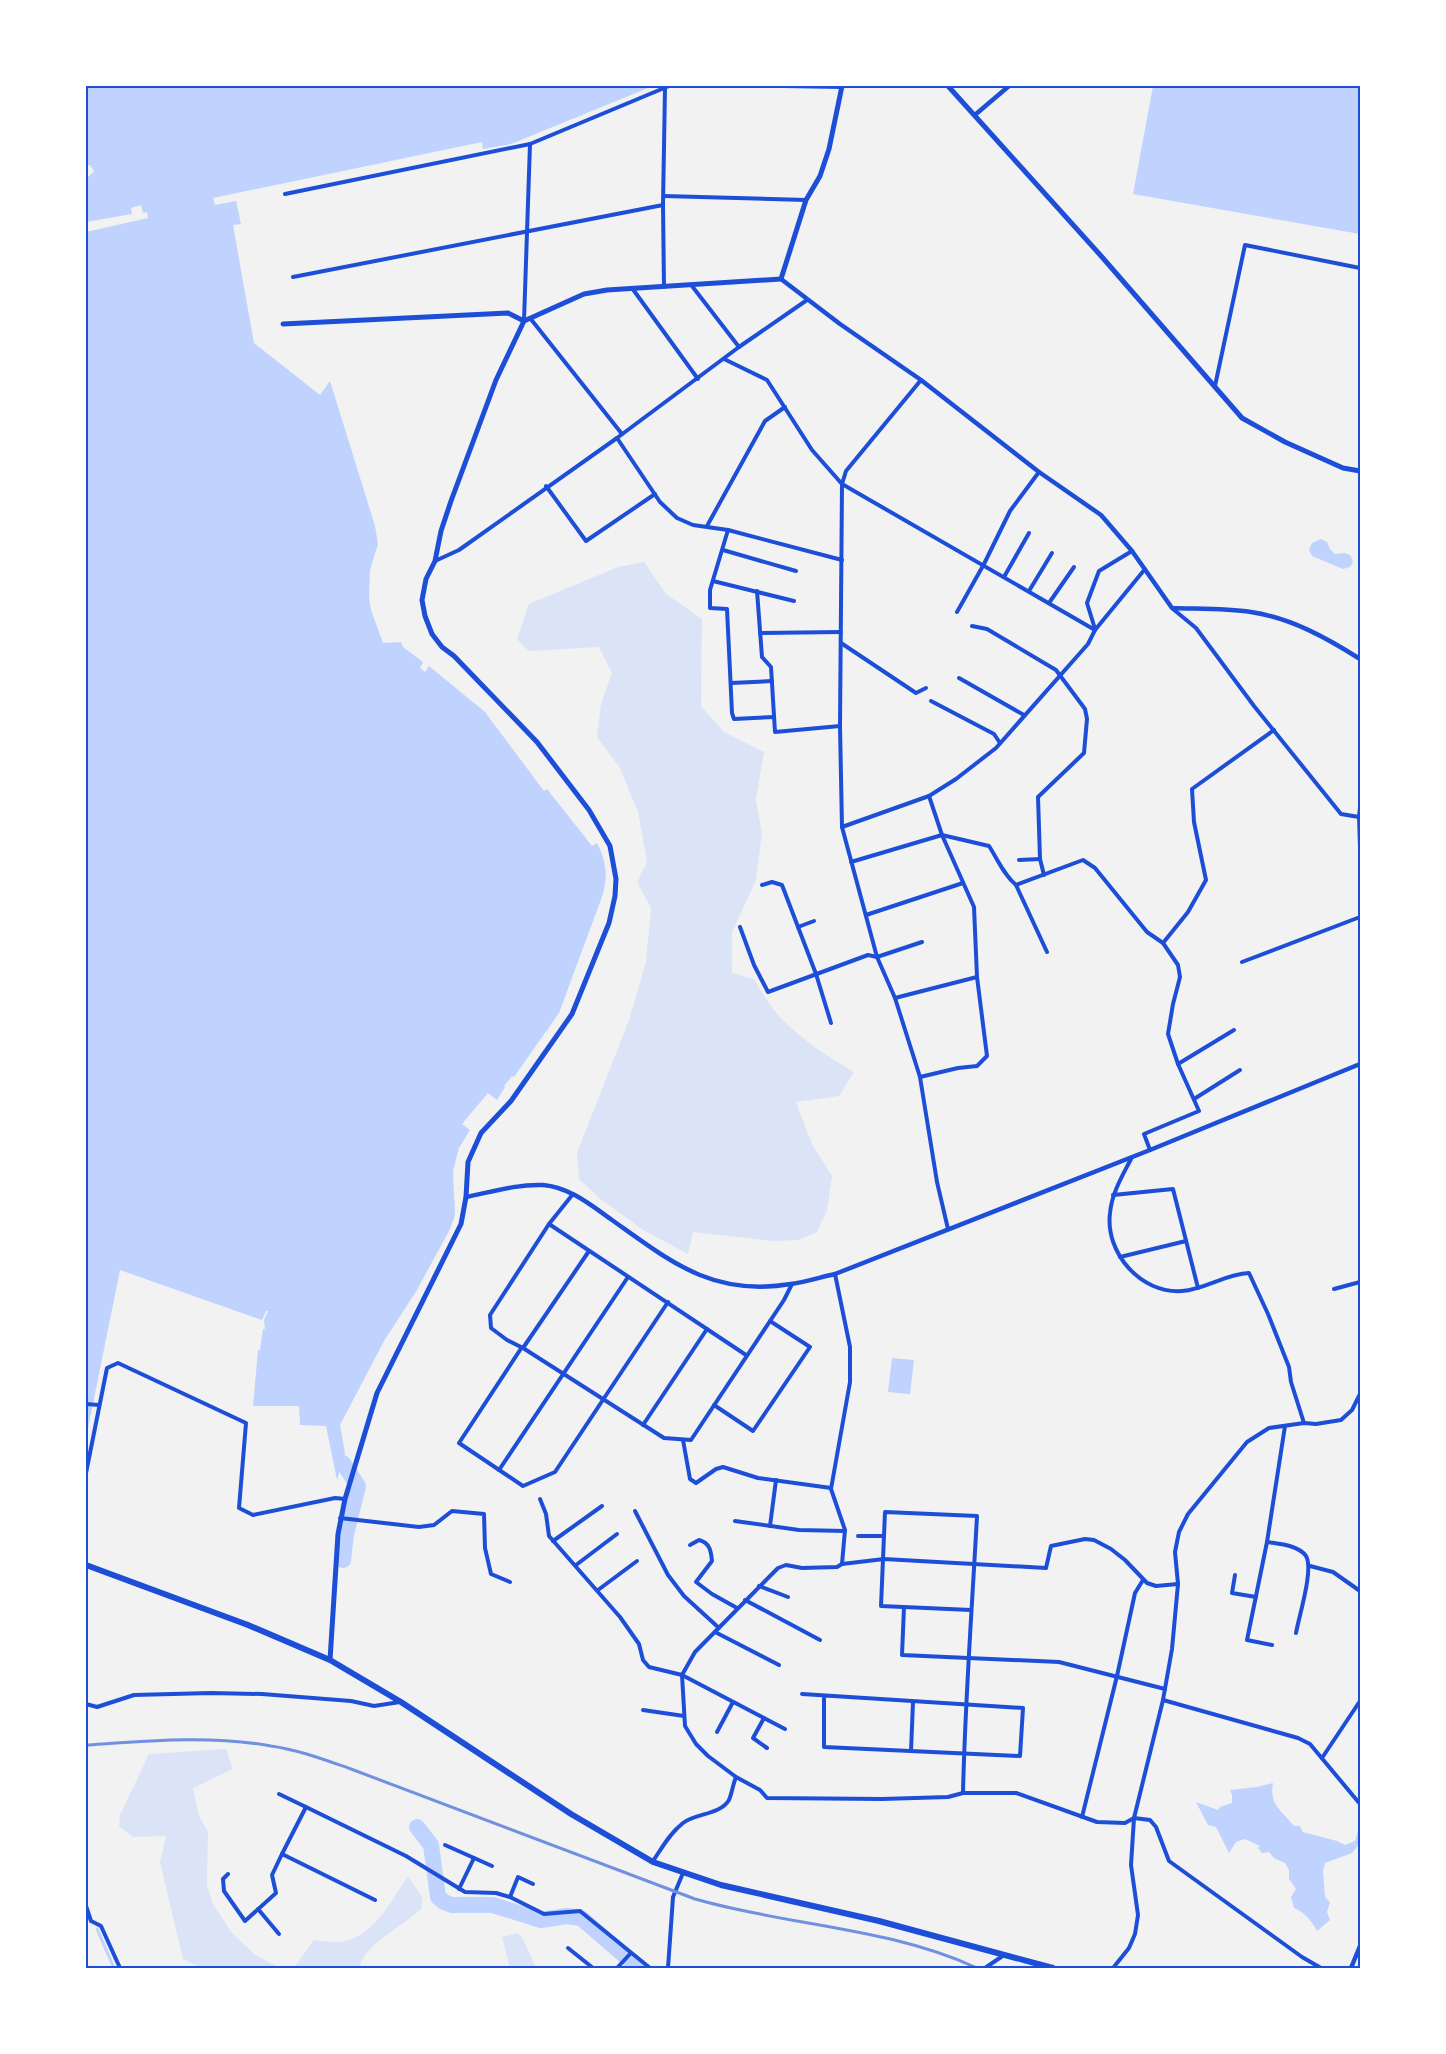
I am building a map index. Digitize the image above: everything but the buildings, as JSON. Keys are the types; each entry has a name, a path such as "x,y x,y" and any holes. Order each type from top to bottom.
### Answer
{"main road":[{"path":"330,1659 335,1567 345,1500 377,1393 462,1224 468,1162 480,1133 511,1101 572,1014 609,923 615,896 616,879 610,846 589,810 537,742 432,634 424,616 422,600 426,579 435,561 441,531 496,380 524,321 584,294 632,288 781,279 806,200 820,176 829,149 842,86"},
{"path":"948,86 976,114 1242,418 1285,442 1343,468 1360,471"},
{"path":"283,324 508,313 524,321"},
{"path":"86,1565 248,1625 330,1659 401,1702 571,1814 653,1862 721,1886 879,1921 1053,1968"}],"street":[{"path":"784,86 842,86"},
{"path":"976,114 1009,86"},
{"path":"285,194 530,144 667,87 663,205 664,287"},
{"path":"524,321 530,144"},
{"path":"664,196 806,200"},
{"path":"293,277 663,205"},
{"path":"1215,387 1245,245 1360,268"},
{"path":"781,279 807,300 921,380 1039,472 1101,515 1146,569 1172,608 1196,628 1341,814 1359,817"},
{"path":"692,286 739,347"},
{"path":"632,288 698,379"},
{"path":"435,561 459,550 807,300"},
{"path":"530,318 622,434"},
{"path":"724,359 767,380 812,450 842,484 1095,630"},
{"path":"921,380 846,471 842,484 840,643 842,827 878,957 920,1077 937,1182 948,1229"},
{"path":"707,526 765,420 785,407"},
{"path":"617,438 660,502 677,518 693,525 728,530 842,560"},
{"path":"957,612 1010,512 1039,472"},
{"path":"546,486 586,541 655,494"},
{"path":"728,530 712,581 710,608 727,609 732,713 734,718 774,717"},
{"path":"1004,577 1029,533"},
{"path":"723,550 796,571"},
{"path":"1095,630 1087,603 1099,571 1132,551"},
{"path":"1029,591 1052,553"},
{"path":"1050,603 1074,567"},
{"path":"842,827 929,796 956,779 1000,743 1088,644 1095,630 1146,569"},
{"path":"712,581 794,600"},
{"path":"757,591 762,657 771,668 775,732 840,726"},
{"path":"1172,608 1251,612 1280,619 1334,642 1360,659"},
{"path":"972,626 987,629 1056,670 1085,709 1087,719 1084,753 1038,797 1040,859 1044,875"},
{"path":"760,633 841,632"},
{"path":"840,643 916,693 926,688"},
{"path":"960,678 1024,715"},
{"path":"731,683 772,681"},
{"path":"932,702 994,734 1000,743"},
{"path":"1164,943 1188,912 1206,880 1194,822 1192,789 1274,730"},
{"path":"920,1077 977,1066 987,1056 977,976 974,907 942,835 929,796"},
{"path":"1360,807 1360,847"},
{"path":"851,862 942,835 989,846 1006,877 1016,885 1047,952"},
{"path":"1019,860 1040,859"},
{"path":"1016,885 1083,860 1095,868 1147,932 1164,943 1178,965 1180,977 1168,1034 1178,1064 1199,1111 1144,1134 1150,1150"},
{"path":"762,885 772,882 782,885 816,974 831,1023"},
{"path":"866,915 963,883"},
{"path":"1242,962 1360,917"},
{"path":"798,927 814,921"},
{"path":"740,927 754,965 768,992 868,955 878,957 922,942"},
{"path":"894,998 977,976"},
{"path":"1178,1064 1234,1030"},
{"path":"466,1197 544,1185 573,1194 670,1261 706,1279 737,1286 792,1284 835,1274 1150,1150 1360,1064"},
{"path":"1194,1099 1240,1070"},
{"path":"1132,1157 1113,1195 1109,1214 1110,1230 1120,1257 1140,1280 1150,1285 1180,1291 1198,1288 1235,1273 1249,1273 1289,1367 1291,1382 1304,1423"},
{"path":"1113,1195 1173,1189 1198,1288"},
{"path":"573,1194 549,1224 490,1315 491,1328 664,1438 692,1440 784,1300 792,1284"},
{"path":"549,1224 746,1355"},
{"path":"1120,1257 1186,1241"},
{"path":"589,1251 459,1443 523,1486 555,1472 668,1302"},
{"path":"835,1274 850,1347 850,1382 831,1488 845,1531 842,1564"},
{"path":"499,1470 627,1277"},
{"path":"1334,1289 1360,1282"},
{"path":"714,1405 753,1431 810,1347 770,1321"},
{"path":"643,1425 707,1329"},
{"path":"86,1473 107,1368 118,1363 246,1423 239,1508 253,1515 334,1498 345,1500"},
{"path":"1113,1968 1129,1948 1135,1934 1138,1915 1131,1865 1134,1818 1163,1700 1172,1649 1178,1584 1175,1552 1179,1532 1188,1514 1247,1442 1269,1428 1341,1420 1352,1410 1360,1394"},
{"path":"86,1404 99,1405"},
{"path":"1272,1645 1247,1640 1267,1542 1285,1425"},
{"path":"683,1440 690,1479 696,1483 716,1469 723,1467 758,1478 831,1488"},
{"path":"770,1526 776,1480"},
{"path":"540,1499 546,1514 549,1536 598,1590 634,1636 639,1644 643,1660 649,1667 682,1675 784,1729"},
{"path":"553,1541 603,1506"},
{"path":"343,1519 419,1527 434,1525 452,1511 484,1514 485,1548 491,1574 510,1581"},
{"path":"635,1511 668,1575 684,1596 717,1630 779,1665"},
{"path":"963,1793 968,1657 974,1564 977,1516 885,1512 880,1606 971,1610"},
{"path":"735,1521 799,1530 845,1531"},
{"path":"576,1565 617,1534"},
{"path":"858,1536 884,1536"},
{"path":"1178,1584 1156,1586 1147,1583 1111,1549 1094,1540 1085,1539 1051,1546 1046,1568 884,1559 842,1564 837,1568 802,1568 786,1565 778,1568 759,1586 695,1652 682,1675 685,1726 696,1744 708,1756 736,1777 760,1790 767,1798 882,1799 948,1797 963,1793 1016,1793 1097,1822 1125,1823 1134,1818 1150,1820 1156,1827 1169,1861 1302,1957 1321,1968"},
{"path":"690,1545 699,1540 705,1542 710,1549 712,1561 696,1582 737,1608"},
{"path":"1267,1542 1291,1546 1305,1554 1310,1566 1296,1633"},
{"path":"598,1590 637,1561"},
{"path":"1310,1566 1333,1572 1360,1591"},
{"path":"1235,1575 1232,1593 1256,1597"},
{"path":"1082,1817 1135,1593 1143,1580"},
{"path":"759,1586 788,1597"},
{"path":"745,1600 820,1640"},
{"path":"904,1607 902,1655 1059,1662 1165,1689"},
{"path":"86,1704 98,1707 134,1695 211,1693 351,1701 374,1706 401,1702"},
{"path":"802,1694 1023,1708 1020,1756 824,1748 824,1696"},
{"path":"1163,1700 1298,1738 1310,1744 1360,1804"},
{"path":"911,1751 913,1701"},
{"path":"1322,1758 1360,1701"},
{"path":"717,1732 733,1702"},
{"path":"643,1710 684,1716"},
{"path":"764,1719 753,1738 767,1748"},
{"path":"653,1862 672,1833 683,1823 693,1817 718,1809 728,1801 736,1777"},
{"path":"279,1794 406,1856 459,1890 496,1893 510,1897 544,1914 580,1911 630,1955 650,1968"},
{"path":"228,1874 223,1879 224,1891 245,1921 276,1893 272,1875 306,1807"},
{"path":"445,1845 492,1866"},
{"path":"282,1854 375,1900"},
{"path":"459,1890 474,1858"},
{"path":"668,1968 673,1897 683,1873"},
{"path":"510,1897 518,1877 533,1884"},
{"path":"86,1906 91,1921 101,1926 120,1968"},
{"path":"258,1909 279,1934"},
{"path":"1351,1968 1360,1946"},
{"path":"568,1948 593,1968"},
{"path":"985,1968 1005,1954"},
{"path":"617,1968 630,1955"}],"shaded area":[{"path":"644,562 666,594 702,619 701,706 724,732 764,752 756,799 762,833 756,880 732,933 732,973 754,979 773,1009 789,1026 816,1048 854,1072 839,1096 796,1102 812,1144 832,1176 827,1210 817,1232 799,1240 774,1241 693,1232 688,1254 643,1230 599,1198 579,1179 577,1153 629,1020 646,962 651,908 637,882 647,862 638,812 620,768 597,737 601,704 612,673 599,647 529,651 517,639 529,604 618,567"},
{"path":"226,1749 233,1769 193,1788 199,1816 208,1832 207,1885 213,1904 232,1933 254,1954 280,1968 201,1968 183,1959 160,1862 166,1836 133,1837 119,1826 120,1815 149,1754"},
{"path":"408,1876 422,1897 422,1908 377,1943 363,1959 359,1968 294,1968 314,1940 342,1942 363,1933 381,1916"},
{"path":"517,1933 522,1937 536,1968 510,1968 502,1937"}],"water":[{"path":"86,86 653,86 511,144 483,149 482,142 213,198 215,205 236,201 241,224 233,225 254,343 320,395 330,381 375,526 378,544 370,570 369,597 371,610 383,643 401,642 403,647 423,662 420,668 425,672 429,666 485,712 544,791 547,789 592,846 597,843 605,868 603,894 559,1013 514,1077 512,1076 504,1086 497,1100 488,1093 462,1124 470,1130 459,1148 453,1171 455,1215 450,1229 417,1290 384,1341 340,1425 345,1453 337,1480 326,1426 300,1425 299,1406 253,1406 258,1350 260,1350 263,1329 265,1329 264,1320 268,1311 262,1320 120,1270 86,1438 86,232 148,218 147,212 143,213 141,205 131,208 132,214 86,222 86,177 94,171 90,165 86,165"},
{"path":"1153,86 1360,86 1360,234 1133,194"},
{"path":"1321,539 1327,542 1335,554 1350,555 1353,562 1350,567 1343,569 1312,556 1309,550 1312,543"},
{"path":"892,1358 914,1360 910,1394 888,1392"},
{"path":"1273,1783 1274,1802 1294,1826 1300,1826 1303,1832 1345,1845 1355,1841 1358,1831 1360,1843 1352,1853 1325,1863 1323,1871 1325,1897 1330,1902 1327,1912 1330,1920 1317,1931 1307,1917 1294,1908 1291,1897 1296,1889 1289,1879 1289,1870 1285,1863 1274,1858 1269,1852 1262,1853 1258,1848 1260,1846 1245,1839 1236,1842 1229,1853 1216,1827 1208,1825 1196,1802 1218,1810 1232,1803 1230,1790"}],"waterway":[{"path":"343,1463 358,1486 346,1534 343,1560"},
{"path":"417,1827 431,1845 438,1897 444,1902 452,1905 493,1905 541,1920 567,1916 581,1918 639,1968"},
{"path":"97,1929 114,1968"}],"railway":[{"path":"86,1745 202,1740 248,1743 292,1750 351,1769 695,1899 730,1908 873,1935 943,1954 977,1968"}]}
